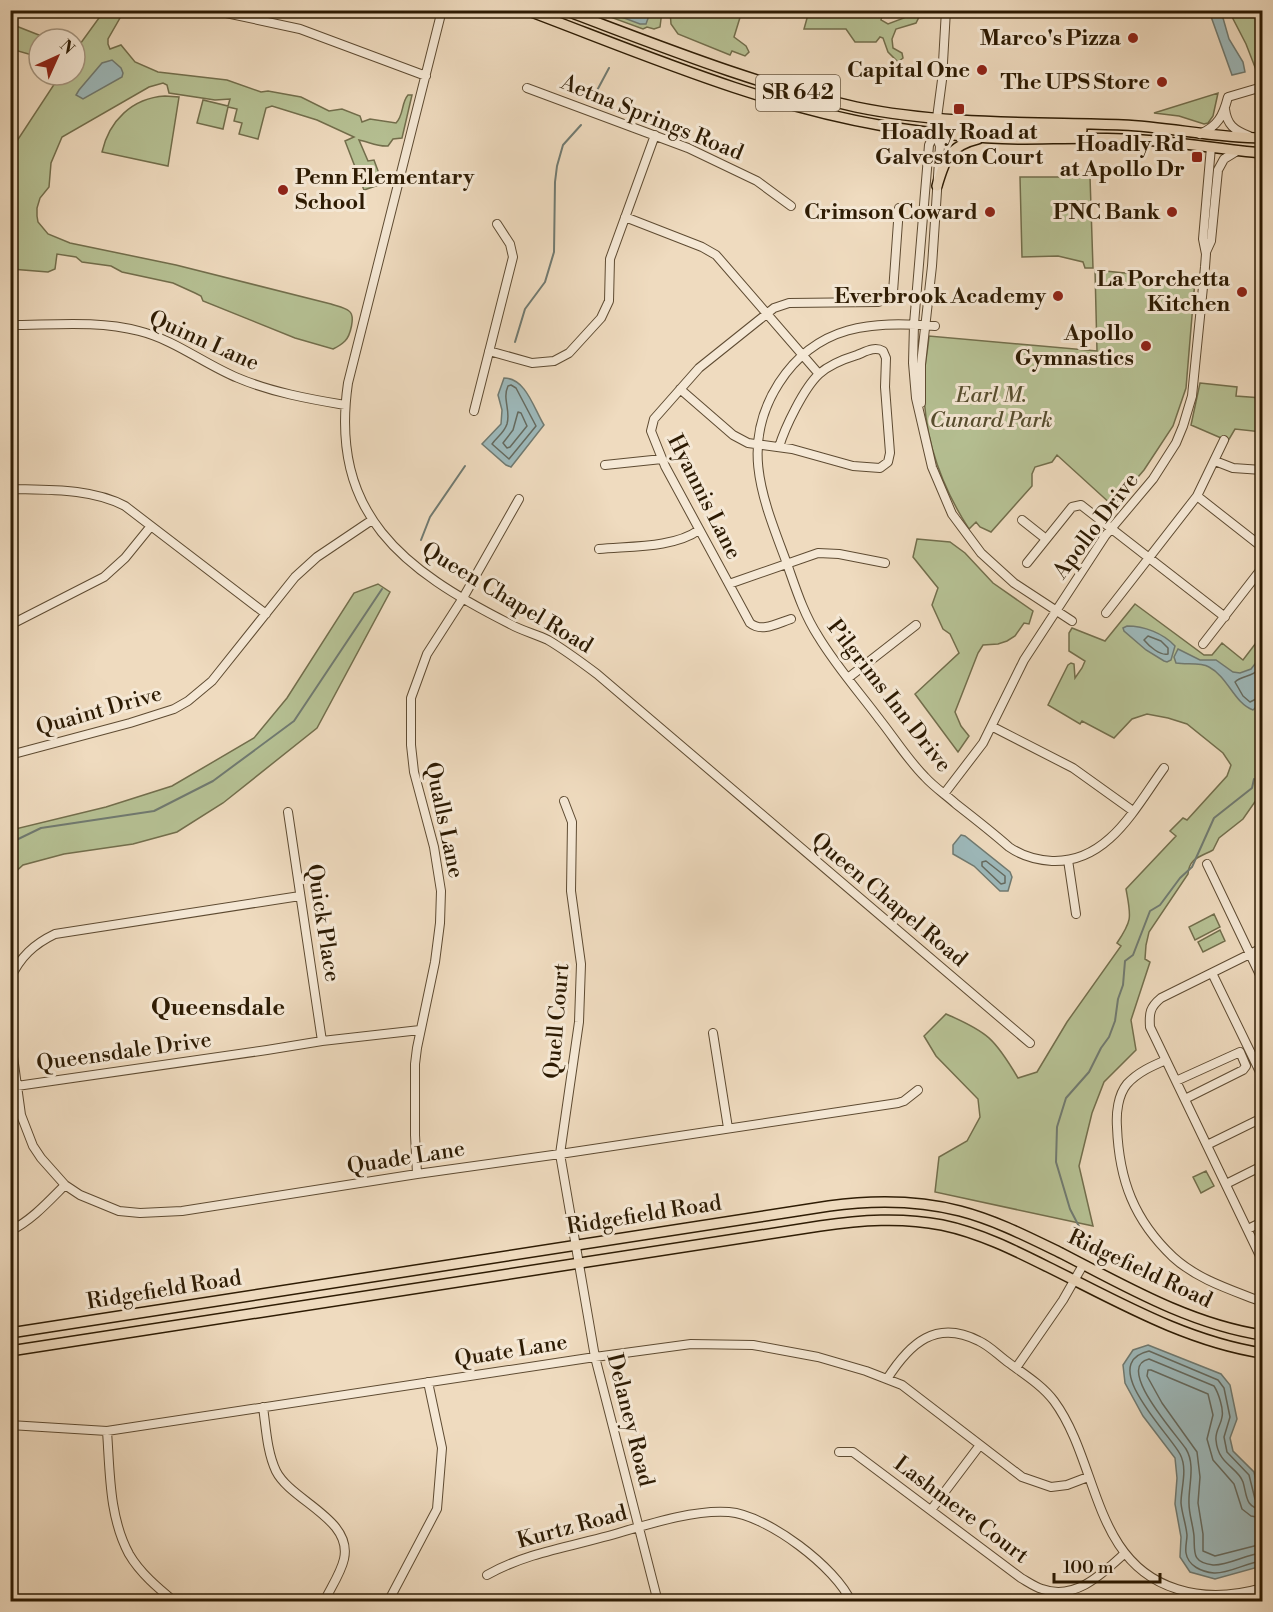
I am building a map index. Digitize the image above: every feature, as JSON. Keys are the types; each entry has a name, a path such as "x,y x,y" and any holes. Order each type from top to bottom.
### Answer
{"main road":[{"name":"SR 642","path":"526,10 762,96 841,117 935,133 990,137 1126,139 1263,153"},
{"name":"SR 642","path":"564,10 737,74 786,90 860,108 936,117 1123,125 1259,138"},
{"path":"935,133 951,126 1031,130 1106,129 1123,125"},
{"path":"1211,147 1223,135"},
{"path":"938,186 945,163 953,151 966,143 990,137"},
{"name":"Ridgefield Road","path":"10,1333 829,1206 894,1202 934,1206 972,1215 1020,1233 1182,1313 1221,1327 1263,1335"},
{"name":"Ridgefield Road","path":"10,1351 854,1221 898,1220 943,1226 980,1236 1177,1330 1216,1344 1263,1353"}],"street":[{"path":"212,10 300,29 426,76"},
{"name":"Queen Chapel Road","path":"442,10 348,383 345,405 345,440 348,458 363,502 372,520 391,545 413,566 511,625 546,639 597,674 1030,1043"},
{"path":"946,10 944,57 935,133 929,145 914,324 914,382 928,454 948,506 981,553 1005,576 1072,621"},
{"path":"1200,134 1214,126 1228,98 1263,87"},
{"name":"Aetna Springs Road","path":"527,88 688,148 757,181 791,206"},
{"path":"1225,107 1227,118 1232,126 1240,132 1259,138"},
{"path":"922,422 920,382 940,146 935,133"},
{"path":"489,351 532,363 554,361 569,353 601,318 608,307 610,295 610,259 655,135"},
{"name":"Apollo Drive","path":"1206,254 1203,239 1211,147"},
{"name":"Apollo Drive","path":"944,794 978,752 993,727 1018,672 1056,611 1111,529 1154,479 1169,456 1183,426 1192,396 1206,254 1211,241 1218,170 1224,159 1237,151"},
{"name":"Hyannis Lane","path":"791,619 763,628 754,626 699,530 662,459 652,437 651,424 699,368 774,308 789,303 878,302 887,299 893,292 900,208"},
{"path":"625,217 709,250 819,374"},
{"path":"474,411 513,257 510,244 497,225"},
{"name":"Pilgrims Inn Drive","path":"935,326 888,323 860,327 831,337 802,355 788,371 773,393 762,419 757,445 761,491 813,628 922,775 1020,854 1042,860 1068,860 1086,856 1100,848 1133,811 1164,768"},
{"name":"Quinn Lane","path":"10,326 103,325 138,330 171,342 240,379 288,393 345,405"},
{"path":"680,389 740,440 867,468 880,468 888,462 890,453 885,408 886,358 883,351 874,349 853,356 819,374 812,382 788,425 780,447"},
{"path":"1106,613 1197,496 1224,440"},
{"path":"605,465 662,459"},
{"path":"1215,461 1233,468 1263,470"},
{"path":"10,489 102,496 125,506 266,614"},
{"path":"1197,496 1263,548"},
{"name":"Qualls Lane","path":"417,1174 414,1092 416,1056 435,962 441,891 434,847 414,772 411,746 411,698 427,654 463,598 519,499"},
{"path":"1026,563 1072,507 1077,505 1086,508 1225,617"},
{"name":"Quaint Drive","path":"10,755 130,723 174,709 188,701 212,681 307,565 372,520"},
{"path":"1023,520 1046,539"},
{"path":"10,625 28,618 104,577 125,558 150,526"},
{"path":"599,549 674,542 692,536 699,530"},
{"path":"729,584 818,553 885,562"},
{"path":"1203,644 1263,568"},
{"path":"848,678 916,625"},
{"path":"993,727 1062,761 1133,811"},
{"name":"Quell Court","path":"564,801 571,816 572,891 582,964 579,1022 560,1154 576,1245"},
{"name":"Quick Place","path":"288,812 322,1041"},
{"path":"1068,860 1076,914"},
{"path":"1207,864 1263,979"},
{"path":"10,979 27,952 55,934 300,896"},
{"path":"1263,948 1161,998 1150,1008 1150,1027 1248,1229 1259,1245 1263,1260"},
{"path":"1212,973 1263,1077"},
{"name":"Queensdale Drive","path":"14,1086 322,1041 420,1030"},
{"path":"713,1033 728,1128"},
{"name":"Quade Lane","path":"10,1035 14,1086 21,1115 33,1146 50,1170 65,1185 100,1204 119,1210 157,1214 898,1102 904,1101 918,1090"},
{"path":"1176,1081 1240,1052 1246,1066 1243,1070 1185,1099"},
{"path":"1166,1060 1142,1071 1127,1084 1120,1097 1116,1121 1117,1147 1126,1191 1140,1218 1175,1258 1205,1279 1263,1302"},
{"path":"1207,1145 1263,1118"},
{"path":"1226,1184 1263,1166"},
{"path":"10,1231 40,1210 65,1185"},
{"path":"1248,1229 1263,1222"},
{"name":"Delaney Road","path":"576,1245 595,1357 658,1602"},
{"path":"1016,1368 1083,1265"},
{"path":"887,1379 900,1357 927,1337 943,1331 960,1333 981,1342 1053,1400 1070,1429 1105,1521 1124,1554 1136,1565 1159,1582 1185,1592 1219,1595 1263,1588"},
{"name":"Quate Lane","path":"10,1425 107,1431 691,1344 753,1345 818,1357 902,1385 1022,1477 1051,1487 1067,1485 1088,1477"},
{"path":"388,1602 437,1509 442,1448 428,1382"},
{"path":"263,1407 271,1457 277,1473 341,1534 344,1559 324,1602"},
{"path":"107,1431 115,1520 130,1555 150,1581 175,1602"},
{"path":"931,1510 980,1445"},
{"name":"Lashmere Court","path":"839,1452 853,1452 1021,1578 1042,1590 1063,1591 1082,1587 1096,1579 1124,1554"},
{"name":"Kurtz Road","path":"487,1575 526,1558 639,1527 718,1512 729,1512 752,1517 780,1532 833,1575 841,1583 851,1602"}],"green space":[{"path":"104,11 124,11 108,39 108,44 110,49 121,45 135,62 158,72 227,80 261,92 268,91 301,97 329,111 342,109 360,116 362,122 370,119 396,123 406,98 412,95 402,138 393,139 388,146 359,140 368,161 374,160 381,179 379,185 364,190 345,141 354,137 317,120 272,106 266,108 258,139 239,134 242,123 234,121 237,109 228,107 223,129 197,123 203,100 228,106 230,99 215,100 169,93 167,85 163,83 149,87 62,137 51,163 49,187 40,198 37,208 38,222 48,234 70,243 176,265 345,308 351,314 352,326 345,341 333,349 295,338 203,301 201,296 173,283 122,272 111,266 82,262 76,257 57,254 55,269 48,272 11,269 11,150 52,87 87,87 87,34"},
{"path":"600,11 662,11 660,27 643,29 602,14"},
{"path":"670,11 742,11 734,37 746,46 749,52 745,56 732,51 730,55 678,34 671,24"},
{"path":"809,11 884,11 881,20 888,24 904,18 909,11 920,11 920,15 916,23 896,29 892,39 893,48 902,53 903,58 898,62 888,52 883,38 880,37 876,42 855,42 846,29 804,29"},
{"path":"1229,11 1262,11 1262,79 1260,80 1246,44"},
{"path":"11,24 27,30 27,54 11,49"},
{"path":"1218,93 1213,116 1208,123 1154,113"},
{"path":"165,96 179,97 168,166 102,152 110,130 124,113 142,101"},
{"path":"1073,172 1082,177 1090,177 1093,268 1085,268 1083,262 1058,256 1022,257 1020,177 1066,177"},
{"name":"Earl M. Cunard Park","path":"1095,270 1195,280 1186,388 1173,426 1144,470 1113,506 1057,455 1052,462 1035,467 1032,474 1032,486 991,532 980,527 976,522 969,529 941,476 926,418 924,377 929,336 1097,351"},
{"path":"1200,383 1237,387 1236,396 1262,398 1262,432 1235,429 1228,441 1191,425"},
{"path":"917,539 950,542 965,553 993,583 1033,611 1029,624 1024,623 1015,636 998,644 983,645 978,653 955,712 961,726 969,736 958,752 915,694 959,653 950,634 943,629 932,605 938,588 913,557"},
{"path":"378,584 390,592 317,728 223,803 177,832 133,844 64,854 23,865 11,876 11,830 106,807 172,786 254,738 287,698 354,593"},
{"path":"1135,604 1204,655 1212,655 1222,643 1243,660 1262,635 1262,780 1258,787 1259,796 1243,819 1219,838 1213,850 1190,864 1188,874 1149,932 1145,959 1150,962 1131,1020 1136,1050 1104,1082 1092,1113 1079,1166 1093,1226 935,1192 939,1157 967,1141 980,1117 978,1099 936,1056 924,1036 946,1014 972,1026 989,1038 1003,1054 1018,1078 1037,1072 1067,1022 1121,946 1117,943 1129,918 1126,889 1176,836 1170,831 1183,818 1187,820 1227,776 1231,765 1223,753 1187,724 1147,714 1132,719 1114,738 1082,721 1080,724 1048,705 1068,665 1074,664 1075,678 1085,661 1069,651 1069,633 1072,628 1105,641"},
{"path":"1214,914 1220,927 1195,940 1189,927"},
{"path":"1220,930 1225,941 1203,952 1198,942"},
{"path":"1206,1171 1214,1186 1201,1193 1193,1177"}],"water":[{"path":"603,10 651,10 646,24 640,24"},
{"path":"1209,11 1221,11 1229,39 1243,62 1245,72 1232,75"},
{"path":"112,60 121,68 122,77 83,99 76,95 82,87 87,87 87,81 102,63"},
{"path":"504,378 512,379 524,389 544,425 511,467 482,444 501,424 502,410 498,395"},
{"path":"1140,627 1165,637 1175,646 1171,660 1164,661 1146,650 1124,631 1123,628"},
{"path":"1178,649 1200,660 1216,660 1233,672 1240,673 1251,669 1262,655 1264,685 1258,705 1253,710 1246,707 1216,671 1209,667 1176,663 1174,657"},
{"path":"961,835 1010,872 1012,877 1008,891 1000,891 974,866 953,854 953,845"},
{"path":"1148,1345 1221,1374 1230,1385 1237,1419 1230,1438 1233,1451 1254,1472 1262,1508 1262,1566 1215,1579 1190,1572 1180,1557 1181,1537 1175,1504 1177,1478 1175,1458 1143,1416 1125,1383 1123,1365 1133,1350"}],"waterway":[{"path":"593,98 609,68"},
{"path":"515,342 525,309 545,282 554,252 555,182 563,145 581,125"},
{"path":"421,540 430,517 465,466"},
{"path":"10,843 41,828 154,811 213,781 294,721 382,589"},
{"path":"1085,1238 1070,1209 1056,1162 1057,1127 1066,1098 1089,1072 1109,1037 1123,985 1125,961 1133,955 1150,911 1160,905 1180,878 1192,867 1214,818 1252,788 1254,779"}],"place":[{"name":"Marco's Pizza","path":"1133,38"},
{"name":"Capital One","path":"982,70"},
{"name":"The UPS Store","path":"1162,82"},
{"name":"Hoadly Road at Galveston Court","path":"959,109"},
{"name":"Hoadly Rd at Apollo Dr","path":"1197,157"},
{"name":"Penn Elementary School","path":"283,190"},
{"name":"Crimson Coward","path":"990,212"},
{"name":"PNC Bank","path":"1172,212"},
{"name":"La Porchetta Kitchen","path":"1242,292"},
{"name":"Everbrook Academy","path":"1058,296"},
{"name":"Apollo Gymnastics","path":"1146,346"}],"district":[{"name":"Queensdale","path":"218,1008"}]}
